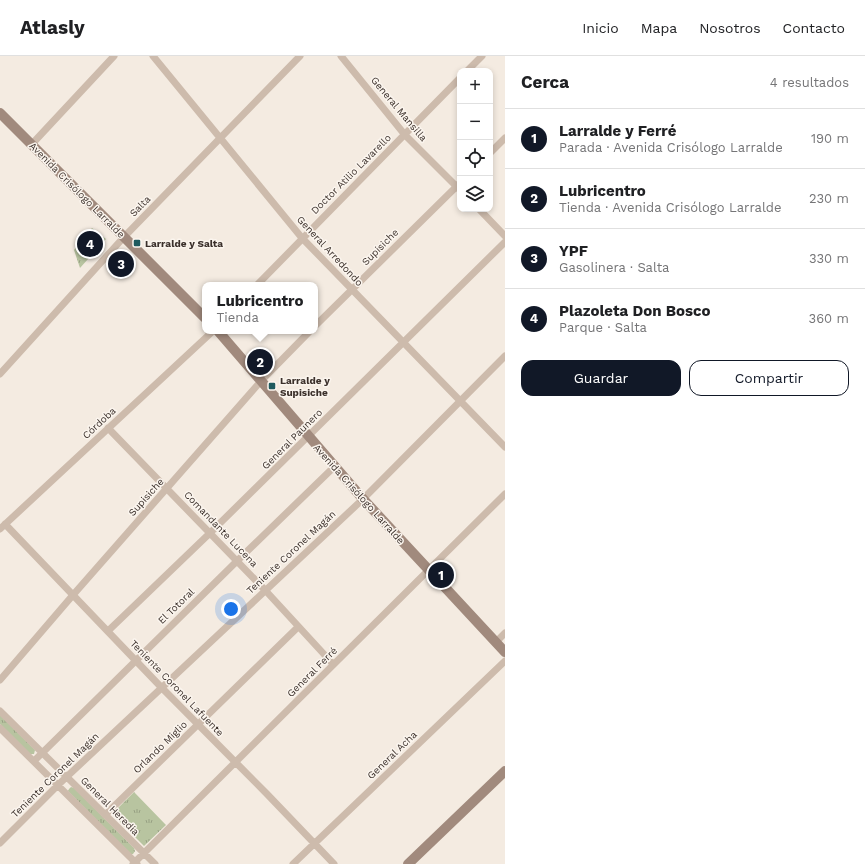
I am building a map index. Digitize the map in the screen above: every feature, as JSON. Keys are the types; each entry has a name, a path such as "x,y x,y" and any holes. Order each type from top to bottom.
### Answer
{"main road":[{"name":"Avenida Crisólogo Larralde","path":"0,113 202,315"},
{"name":"Avenida Crisólogo Larralde","path":"221,334 363,500 505,652"},
{"path":"408,864 505,771"}],"street":[{"path":"32,144 114,56"},
{"name":"General Arredondo","path":"153,56 302,238 505,447"},
{"name":"Salta","path":"0,374 124,237 300,56"},
{"name":"General Mansilla","path":"341,56 405,134 457,184"},
{"path":"470,68 482,56"},
{"name":"Doctor Atilio Lavarello","path":"260,282 457,81"},
{"path":"493,150 505,138"},
{"name":"Supisiche","path":"318,323 457,188"},
{"path":"482,212 505,236"},
{"name":"General Paunero","path":"108,630 210,533 505,242"},
{"name":"Córdoba","path":"3,527 209,334"},
{"name":"Supisiche","path":"0,680 261,381 307,334"},
{"name":"Teniente Coronel Magán","path":"0,844 66,776 363,500 505,356"},
{"name":"Comandante Lucena","path":"108,428 265,590 334,664"},
{"name":"El Totoral","path":"34,761 135,660 334,467"},
{"name":"General Ferré","path":"135,863 428,569 505,494"},
{"name":"Teniente Coronel Lafuente","path":"3,527 108,630 161,687 334,864"},
{"name":"Orlando Miglio","path":"105,815 298,627"},
{"path":"496,642 505,633"},
{"name":"General Acha","path":"293,864 505,661"},
{"name":"General Heredia","path":"0,711 155,864"},
{"path":"0,728 135,863"}],"green space":[{"path":"92,228 106,239 80,268 74,250"},
{"path":"0,715 35,750 34,754 29,754 0,724"},
{"path":"71,787 74,788 134,848 135,851 133,854 130,854 68,791"},
{"path":"134,792 166,825 144,846 112,814"}],"place":[{"name":"Larralde y Salta","path":"137,243"},
{"name":"Plazoleta Don Bosco","path":"90,244"},
{"name":"YPF","path":"121,264"},
{"name":"Lubricentro","path":"260,362"},
{"name":"Larralde y Supisiche","path":"272,386"},
{"name":"Larralde y Ferré","path":"441,575"}]}
